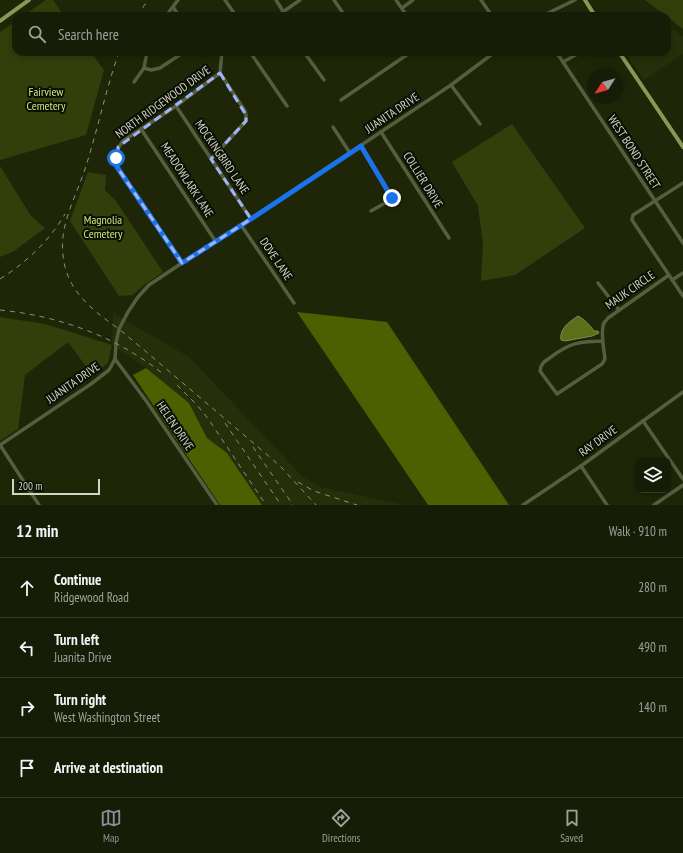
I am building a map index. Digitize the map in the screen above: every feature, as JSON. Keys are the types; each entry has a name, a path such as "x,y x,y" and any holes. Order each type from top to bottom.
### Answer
{"main road":[{"path":"13,12 30,0"},
{"path":"584,0 592,12"},
{"path":"0,21 12,13"},
{"path":"622,56 683,148"}],"street":[{"path":"169,12 178,0"},
{"path":"225,0 233,12"},
{"path":"276,0 283,11 300,0"},
{"path":"334,0 342,12"},
{"path":"396,0 404,12"},
{"path":"402,8 413,0"},
{"path":"481,0 489,12"},
{"path":"550,12 575,0"},
{"path":"173,7 176,12"},
{"path":"134,82 144,68 146,56"},
{"path":"144,68 151,70 160,68 178,56"},
{"name":"NORTH RIDGEWOOD DRIVE","path":"182,263 117,167 116,158 118,147 123,141 176,106 220,73 222,56"},
{"path":"253,56 287,106"},
{"path":"307,56 324,80"},
{"path":"341,100 405,56"},
{"name":"JUANITA DRIVE","path":"0,445 110,370 115,360 119,329 138,297 149,286 361,146 451,85 490,56"},
{"name":"WEST BOND STREET","path":"559,56 683,243"},
{"path":"563,62 574,56"},
{"path":"211,159 246,121 245,110 220,73"},
{"path":"451,85 480,124"},
{"name":"MOCKINGBIRD LANE","path":"176,106 251,219"},
{"name":"MEADOWLARK LANE","path":"141,128 216,242"},
{"path":"333,128 350,153"},
{"name":"COLLIER DRIVE","path":"381,132 449,238"},
{"path":"361,146 392,198 371,211"},
{"path":"683,183 633,215 632,220 683,296"},
{"name":"DOVE LANE","path":"241,225 294,303"},
{"path":"672,280 683,273"},
{"name":"MAUK CIRCLE","path":"603,341 570,344 542,363 540,371 557,394 602,364 605,359 602,330 603,324 608,318 669,275"},
{"path":"598,283 619,310"},
{"name":"HELEN DRIVE","path":"115,360 217,505"},
{"name":"RAY DRIVE","path":"523,505 581,466 683,392"},
{"path":"643,421 683,479"},
{"path":"0,445 39,505"},
{"path":"581,466 607,505"},
{"path":"654,505 683,485"}],"highlighted area":[{"path":"220,73 246,115 246,121 211,159 251,219 182,263 117,167 118,147"}],"shaded area":[{"path":"671,27 683,37 683,54 644,80 628,56 671,56"},
{"path":"297,312 387,322 509,505 428,505"},
{"path":"113,313 189,357 303,477 320,487 404,505 262,505 227,453 207,438 189,403 146,368 112,345"},
{"path":"578,316 587,322 594,331 598,331 599,333 592,336 565,341 561,340 563,329 568,323"},
{"path":"146,368 189,403 207,438 227,453 262,505 220,505 133,375"}],"green space":[{"path":"46,0 53,0 61,12 29,12"},
{"path":"645,0 683,0 683,29 671,20 671,12 661,12"},
{"name":"Fairview Cemetery","path":"12,24 12,56 94,56 104,70 86,135 0,160 0,32"},
{"path":"512,124 585,228 515,275 481,281 483,244 478,206 452,162"},
{"path":"0,166 31,216 45,228 14,251 0,257"},
{"name":"Magnolia Cemetery","path":"88,172 106,175 105,190 116,201 163,272 144,285 133,295 119,296 70,221"},
{"path":"0,317 45,324 112,345 108,363 93,376 68,342 25,375 18,429 0,441"}],"railway":[{"path":"140,12 148,0"},
{"path":"118,56 86,166 66,221 62,243 64,260 69,279 77,292 92,308 123,332 272,459 316,505"},
{"path":"0,279 37,250 45,242 65,214"},
{"path":"0,310 44,317 86,330 125,348 162,373"},
{"path":"177,385 197,405 209,420 266,505"},
{"path":"225,423 281,505"},
{"path":"253,447 293,505"},
{"path":"298,482 314,491 357,505"}],"route":[{"path":"116,158 117,167 182,263 361,146 392,198"}]}
